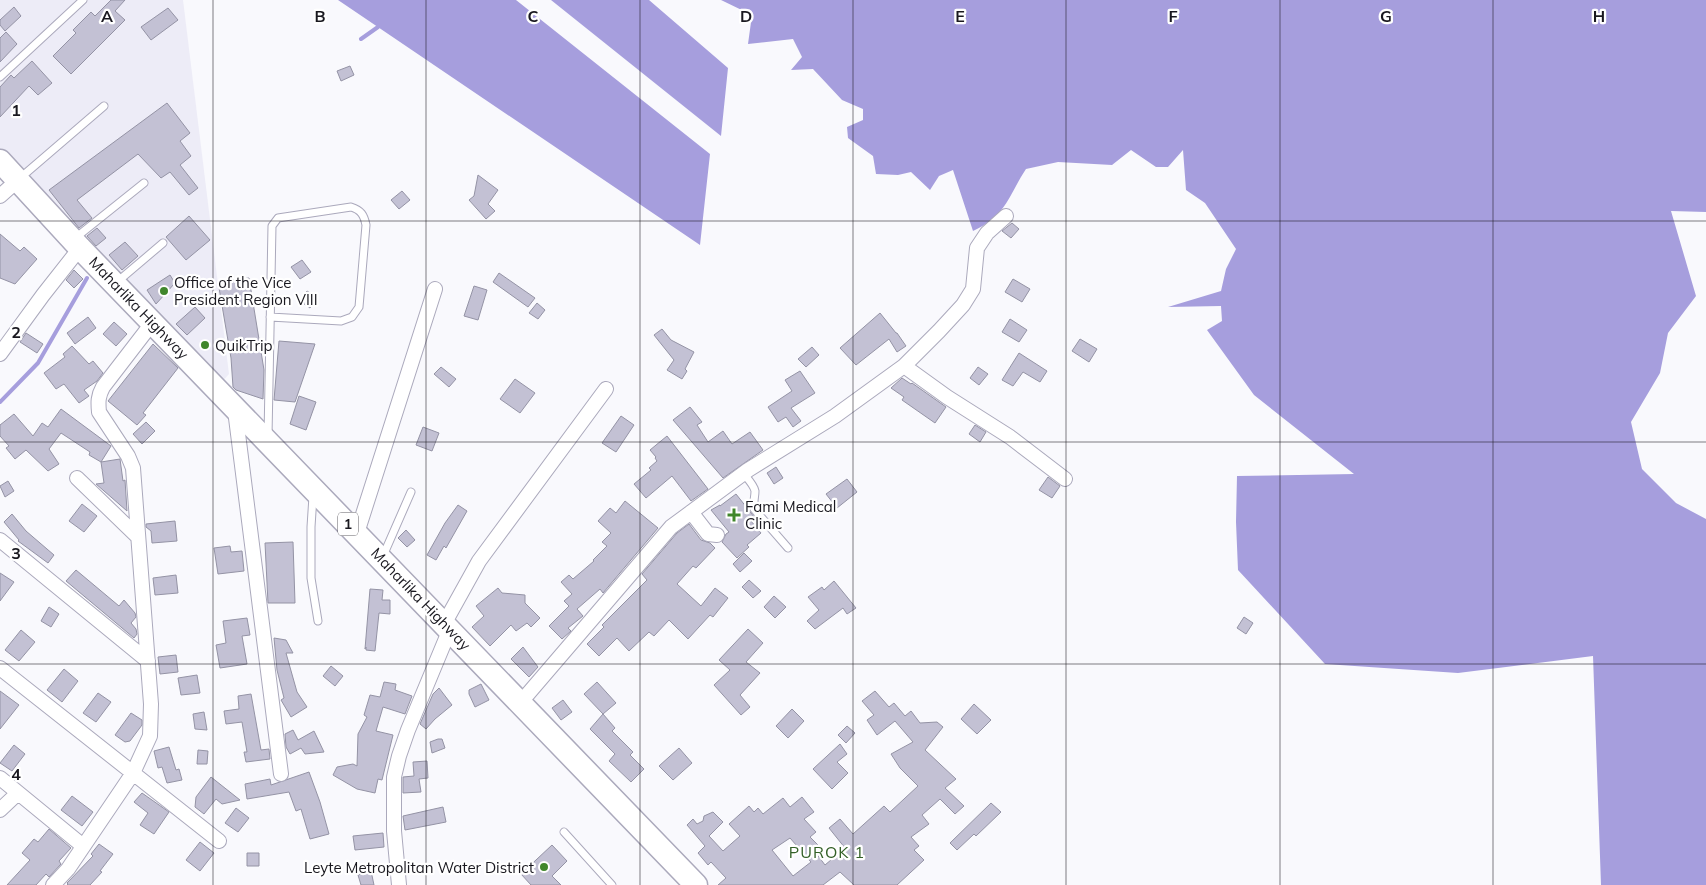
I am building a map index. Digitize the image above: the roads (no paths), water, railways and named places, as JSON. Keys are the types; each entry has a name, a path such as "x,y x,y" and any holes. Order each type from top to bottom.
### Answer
{"main road":[{"name":"Maharlika Highway","path":"0,161 76,244 696,885"}],"street":[{"path":"0,196 18,180"},
{"path":"521,702 671,527 744,473 835,416 904,366 939,331 963,305 973,289 977,248 987,233 1006,216"},
{"path":"0,354 43,295 76,244"},
{"path":"356,533 435,289"},
{"path":"56,884 133,773 150,736 151,704 132,464 99,412 98,403 103,387 153,322"},
{"path":"904,366 947,397 1010,437 1065,478"},
{"path":"399,885 394,831 394,777 408,730 447,626 479,561 606,389"},
{"path":"234,407 281,774"},
{"path":"76,478 138,538"},
{"path":"691,512 708,534 717,535"},
{"path":"0,540 148,660"},
{"path":"0,668 219,841"},
{"path":"0,778 83,846"},
{"path":"0,810 18,793"}],"lane":[{"path":"0,77 83,0"},
{"path":"18,180 104,106"},
{"path":"76,244 144,183"},
{"path":"268,442 270,317 272,226 278,218 351,207 363,213 366,225 359,307 352,317 341,321 270,317"},
{"path":"115,284 163,243"},
{"path":"744,473 755,492 754,509 788,548"},
{"path":"314,489 311,527 312,578 318,621"},
{"path":"381,558 412,492"},
{"path":"564,832 612,885"}],"waterway":[{"path":"361,39 378,27"},
{"path":"0,402 38,363 87,278"}],"place":[{"name":"Office of the Vice President Region VIII","path":"164,291"},
{"name":"QuikTrip","path":"205,345"},
{"name":"Fami Medical Clinic","path":"734,515"},
{"name":"Leyte Metropolitan Water District","path":"544,867"}],"district":[{"name":"PUROK 1","path":"827,852"}]}
